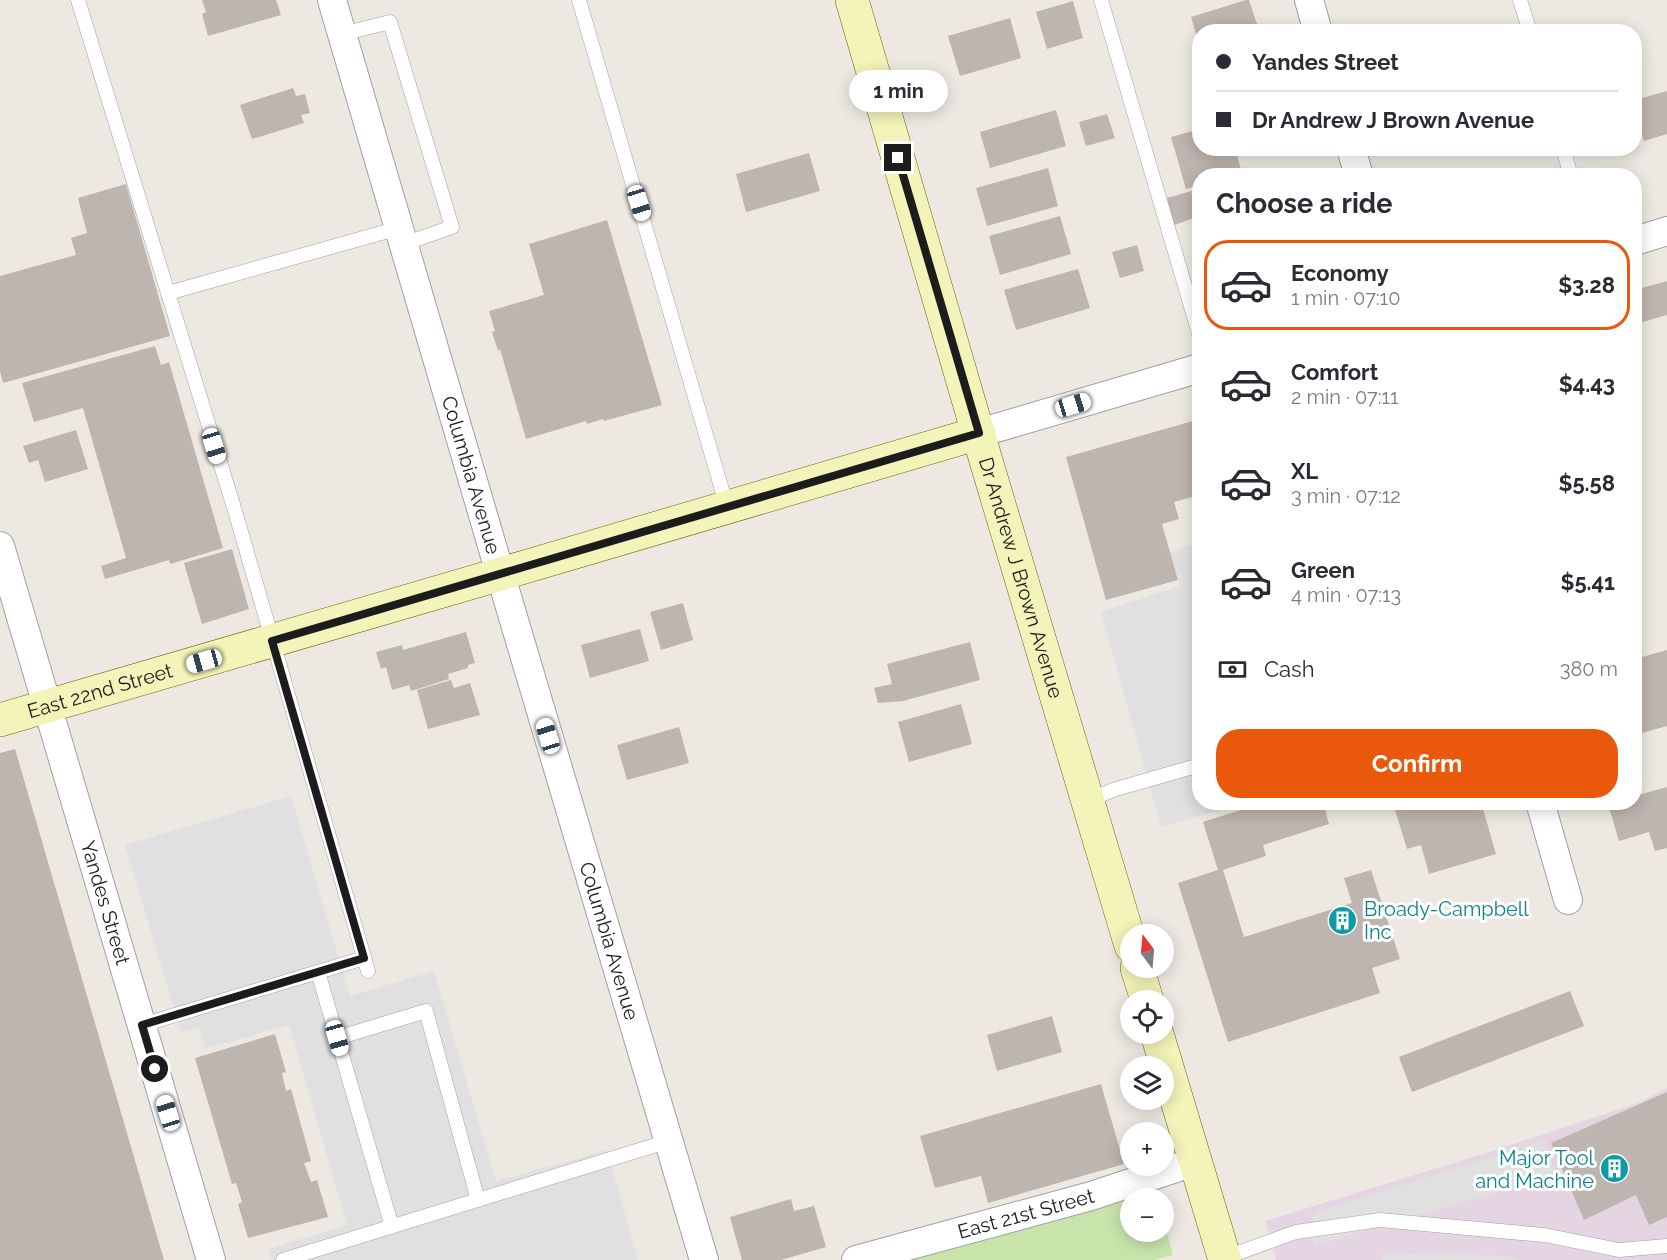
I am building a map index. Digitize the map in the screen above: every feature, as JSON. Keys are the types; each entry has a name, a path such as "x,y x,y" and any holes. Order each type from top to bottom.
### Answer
{"main road":[{"name":"Dr Andrew J Brown Avenue","path":"852,0 1125,924"},
{"name":"East 22nd Street","path":"0,720 979,433"},
{"path":"1159,1044 1221,1259"}],"street":[{"name":"Columbia Avenue","path":"332,0 704,1260"},
{"path":"1309,0 1316,24"},
{"path":"1642,239 1667,231"},
{"name":"East 22nd Street","path":"979,433 1192,370"},
{"name":"Yandes Street","path":"0,546 211,1260"},
{"path":"1542,810 1568,900"},
{"name":"East 21st Street","path":"856,1260 1091,1196 1194,1162"}],"lane":[{"path":"78,0 235,511 366,964 318,972 142,1025"},
{"path":"579,0 726,507"},
{"path":"1101,0 1192,310"},
{"path":"1521,0 1528,24"},
{"path":"168,293 401,236 452,227 390,22 342,34"},
{"path":"1088,800 1116,789 1192,767"},
{"path":"318,972 392,1227"},
{"path":"337,1038 426,1011 478,1200"},
{"path":"283,1260 669,1142"},
{"path":"1221,1259 1296,1232 1380,1220 1544,1235 1619,1250 1667,1246"},
{"path":"1619,1250 1631,1260"}],"shaded area":[{"path":"1192,545 1192,810 1220,810 1161,827 1101,612 1180,586 1170,552"},
{"path":"291,796 350,996 434,971 496,1181 607,1150 638,1260 272,1260 269,1249 347,1225 289,1025 205,1049 199,1027 181,1032 125,845"},
{"path":"1667,1088 1667,1260 1276,1260 1265,1221 1486,1153 1638,1103"},
{"path":"1543,1141 1557,1175 1314,1245 1314,1213"},
{"path":"1445,1253 1512,1257 1519,1260 1382,1260 1382,1255"}],"green space":[{"path":"1120,1200 1120,1242 1170,1242 1173,1255 1154,1260 905,1260"}],"building":[{"path":"202,0 276,0 281,15 208,36 202,14 206,12"},
{"path":"1249,0 1257,24 1193,24 1191,17"},
{"path":"1073,1 1083,38 1047,49 1036,12"},
{"path":"1010,18 1021,58 960,76 948,36"},
{"path":"293,88 296,96 305,94 310,113 301,115 304,123 252,139 240,105"},
{"path":"1667,91 1667,134 1644,141 1642,98"},
{"path":"1056,110 1066,146 990,168 980,132"},
{"path":"1107,114 1115,138 1086,146 1079,122"},
{"path":"1192,131 1192,156 1237,156 1241,168 1192,168 1192,187 1186,189 1171,137"},
{"path":"809,153 820,191 746,212 736,174"},
{"path":"1048,168 1058,206 987,226 976,188"},
{"path":"126,184 170,336 3,383 0,371 0,276 76,255 71,238 87,233 78,198"},
{"path":"1192,191 1192,219 1174,225 1167,198"},
{"path":"1060,216 1071,254 1000,275 989,236"},
{"path":"607,220 662,405 604,421 603,419 587,424 586,421 526,439 500,349 498,351 492,332 495,331 489,311 544,295 529,244"},
{"path":"1137,245 1144,271 1120,278 1112,252"},
{"path":"1078,269 1090,308 1016,330 1004,290"},
{"path":"1667,281 1667,315 1642,322 1642,288"},
{"path":"155,346 161,365 169,362 223,548 170,564 169,560 105,579 101,566 126,558 83,408 34,422 22,383"},
{"path":"1192,421 1192,497 1174,502 1179,519 1162,524 1178,580 1106,600 1066,457"},
{"path":"76,430 88,469 45,482 38,460 29,463 23,446"},
{"path":"232,549 249,609 202,624 184,563"},
{"path":"683,603 693,640 661,650 650,612"},
{"path":"640,629 649,661 590,678 581,645"},
{"path":"466,632 475,663 468,665 468,668 448,674 449,679 411,691 409,685 392,690 386,667 381,669 376,652 402,645 403,650"},
{"path":"970,642 980,680 903,701 878,703 874,688 892,684 887,664"},
{"path":"1667,650 1667,726 1642,733 1642,657"},
{"path":"451,680 454,688 470,683 480,715 428,729 417,690"},
{"path":"961,704 972,744 909,762 898,722"},
{"path":"679,727 689,763 627,780 617,745"},
{"path":"15,749 164,1260 0,1260 0,753"},
{"path":"1667,787 1667,848 1655,851 1649,832 1619,841 1610,810 1642,810 1642,794"},
{"name":"Broady-Campbell Inc","path":"1241,810 1325,810 1329,824 1263,845 1266,856 1223,870 1244,937 1352,903 1344,878 1371,870 1400,959 1372,968 1380,993 1228,1042 1178,883 1218,870 1203,822"},
{"path":"1395,810 1483,810 1496,854 1429,874 1421,845 1407,849"},
{"path":"1570,991 1584,1026 1412,1092 1399,1057"},
{"path":"1052,1016 1062,1052 997,1071 987,1035"},
{"path":"275,1034 286,1072 282,1073 286,1091 291,1089 311,1161 304,1163 311,1182 317,1180 328,1217 248,1238 238,1204 242,1202 236,1183 232,1184 195,1058"},
{"path":"1101,1084 1120,1150 1120,1165 988,1203 981,1176 935,1188 920,1136"},
{"name":"Major Tool and Machine","path":"1667,1092 1667,1217 1649,1225 1636,1195 1584,1220 1551,1143"},
{"path":"791,1199 794,1211 814,1206 826,1247 781,1260 742,1260 730,1217"}],"place":[{"name":"Broady-Campbell Inc","path":"1343,920"},
{"name":"Major Tool and Machine","path":"1615,1169"}],"route":[{"path":"155,1069 142,1025 364,958 272,641 979,433 898,158"}]}
